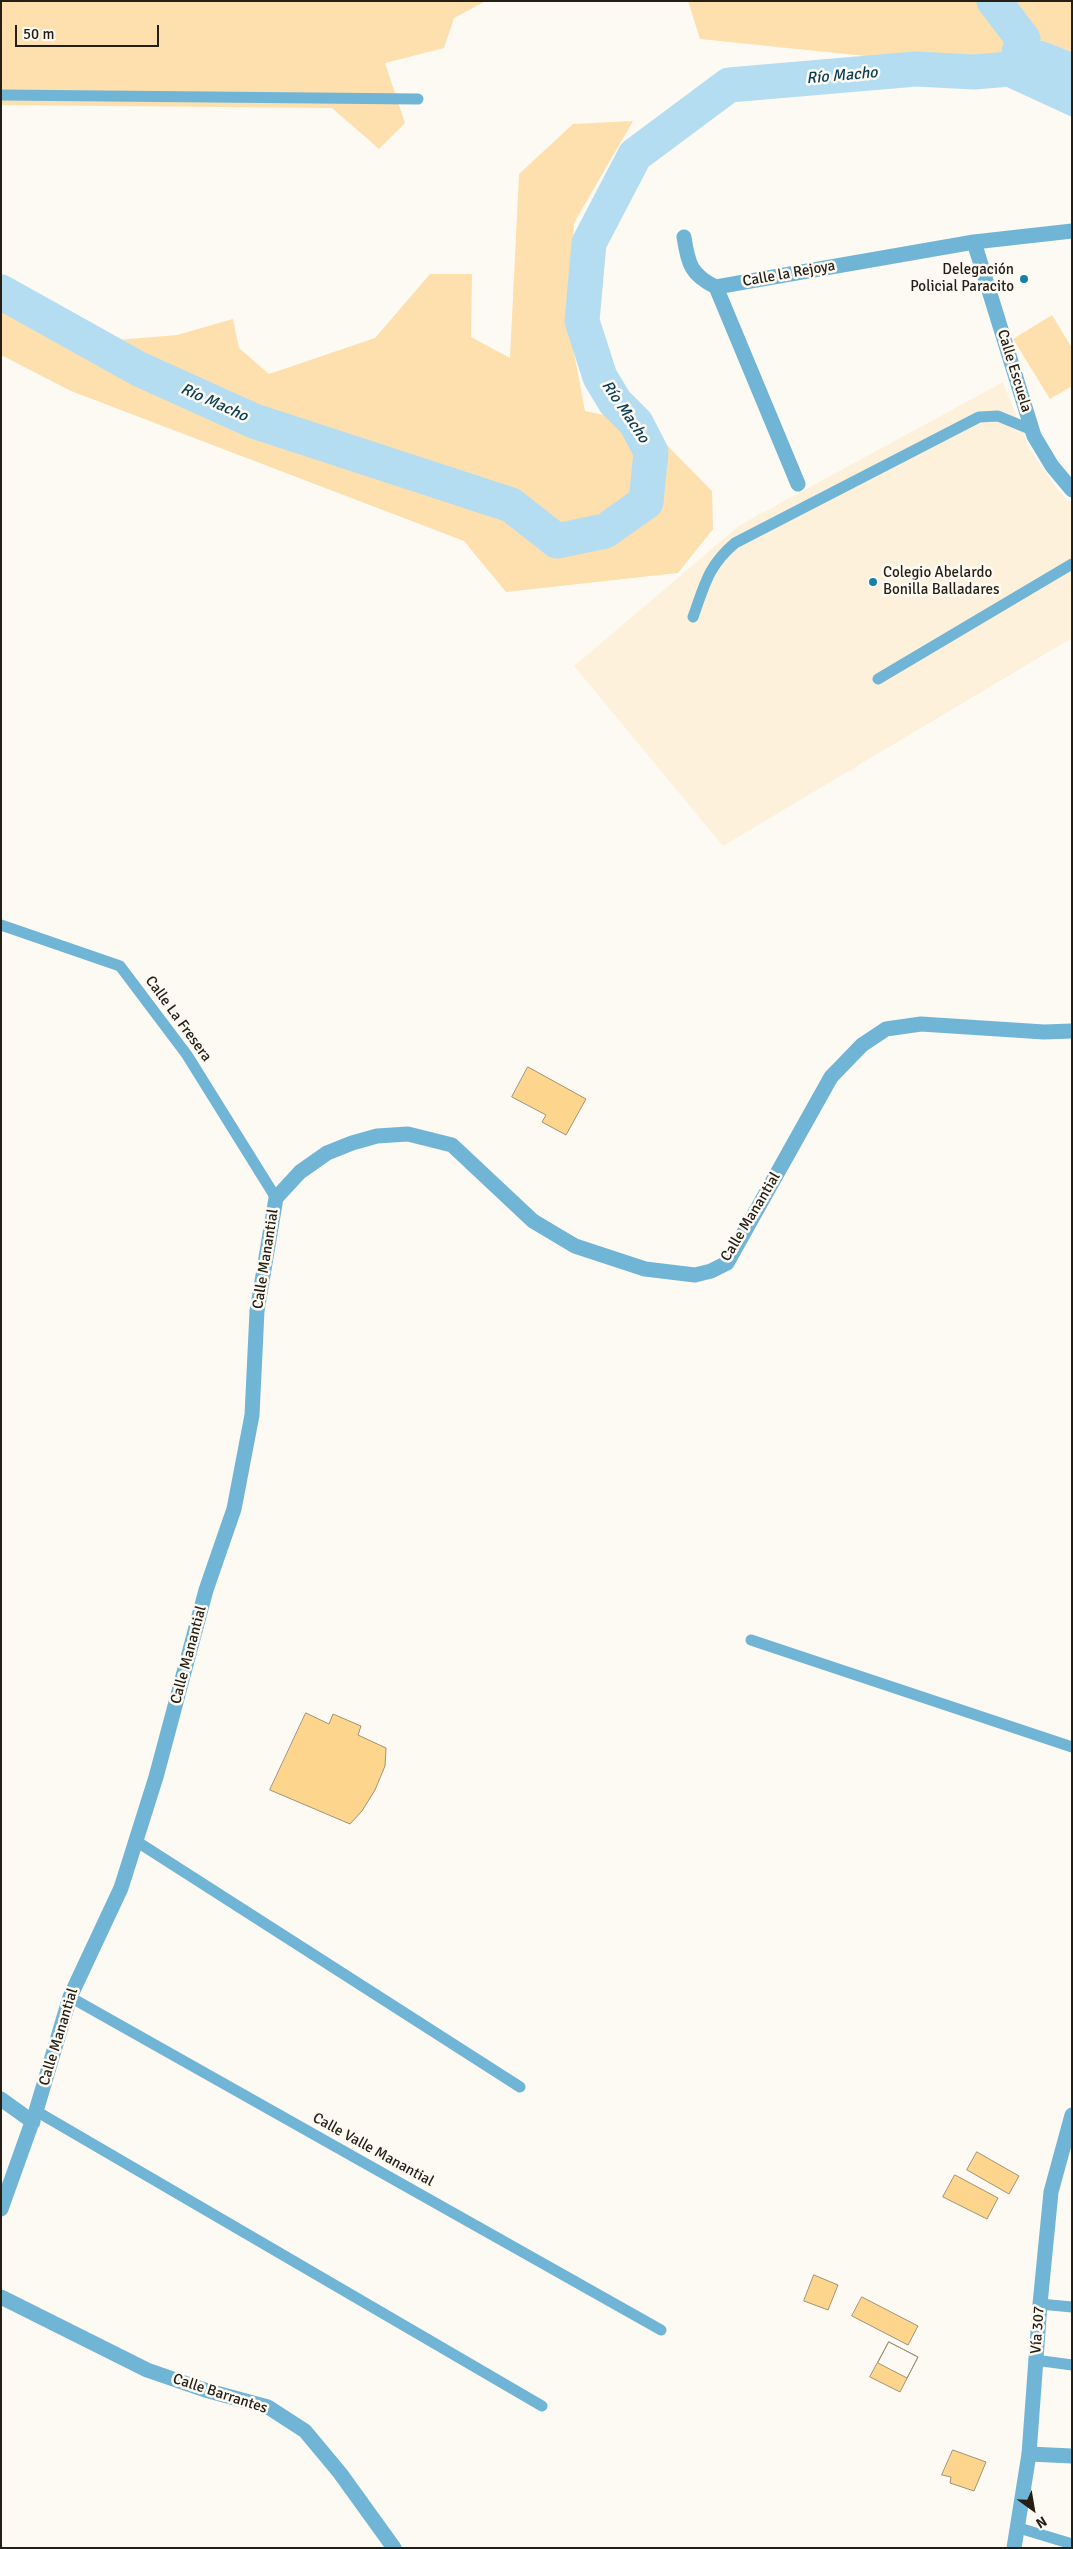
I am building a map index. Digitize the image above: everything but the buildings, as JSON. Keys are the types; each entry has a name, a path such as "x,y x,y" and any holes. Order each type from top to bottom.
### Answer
{"street":[{"name":"Calle la Rejoya","path":"716,287 974,242 1072,232"},
{"path":"684,237 688,260 695,273 701,280 716,287 798,484"},
{"name":"Calle Escuela","path":"974,242 1032,430 1052,466 1072,490"},
{"name":"Calle Manantial","path":"1,2209 34,2117 70,1996 121,1888 156,1778 206,1590 234,1509 252,1415 257,1310 276,1198 300,1172 327,1153 352,1142 376,1136 408,1134 452,1145 533,1221 575,1246 645,1269 695,1275 711,1271 727,1263 831,1077 862,1045 886,1029 921,1024 1044,1032 1072,1031"},
{"path":"1,2099 34,2117"},
{"name":"Vía 307","path":"1014,2548 1028,2454 1051,2192 1072,2116"},
{"name":"Calle Barrantes","path":"1,2297 147,2370 205,2390 268,2407 305,2431 340,2473 394,2548"},
{"path":"1028,2454 1072,2456"}],"lane":[{"path":"1,95 418,99"},
{"path":"693,617 710,569 722,554 735,543 979,418 998,416 1032,430"},
{"path":"878,679 1072,564"},
{"name":"Calle La Fresera","path":"1,925 120,966 188,1055 276,1198"},
{"path":"751,1640 1072,1747"},
{"path":"136,1841 520,2087"},
{"name":"Calle Valle Manantial","path":"70,1996 661,2330"},
{"path":"34,2117 542,2406"},
{"path":"1040,2304 1072,2307"},
{"path":"1036,2360 1072,2365"},
{"path":"1018,2528 1072,2544"}],"shaded area":[{"path":"1,1 486,1 454,18 444,48 385,63 405,123 379,149 332,108 1,105"},
{"path":"688,1 1072,1 1072,52 1044,41 1023,39 1019,52 1030,66 975,70 924,62 700,39"},
{"path":"633,121 574,223 569,326 585,411 632,421 664,442 712,491 713,529 678,573 506,592 464,541 71,391 1,355 1,285 34,297 118,340 177,335 233,319 239,348 269,374 375,338 430,274 472,274 471,337 510,358 519,174 573,124"},
{"path":"1052,315 1072,348 1072,386 1050,399 1013,339"},
{"name":"Colegio Abelardo Bonilla Balladares","path":"1003,382 1029,448 1058,490 1072,504 1072,638 723,846 574,666 740,525"}],"water":[{"path":"1023,39 1044,41 1072,52 1072,117 974,72 1034,67 1019,52"}],"waterway":[{"path":"994,1 1023,39 1019,52 1072,96"},
{"name":"Río Macho","path":"1,292 139,369 254,421 511,505 557,541 605,531 646,502 651,452 636,423 615,402 600,377 582,321 589,243 635,155 729,85 916,69 974,72 1034,67"}],"place":[{"name":"Delegación Policial Paracito","path":"1024,279"},
{"name":"Colegio Abelardo Bonilla Balladares","path":"873,582"}]}
